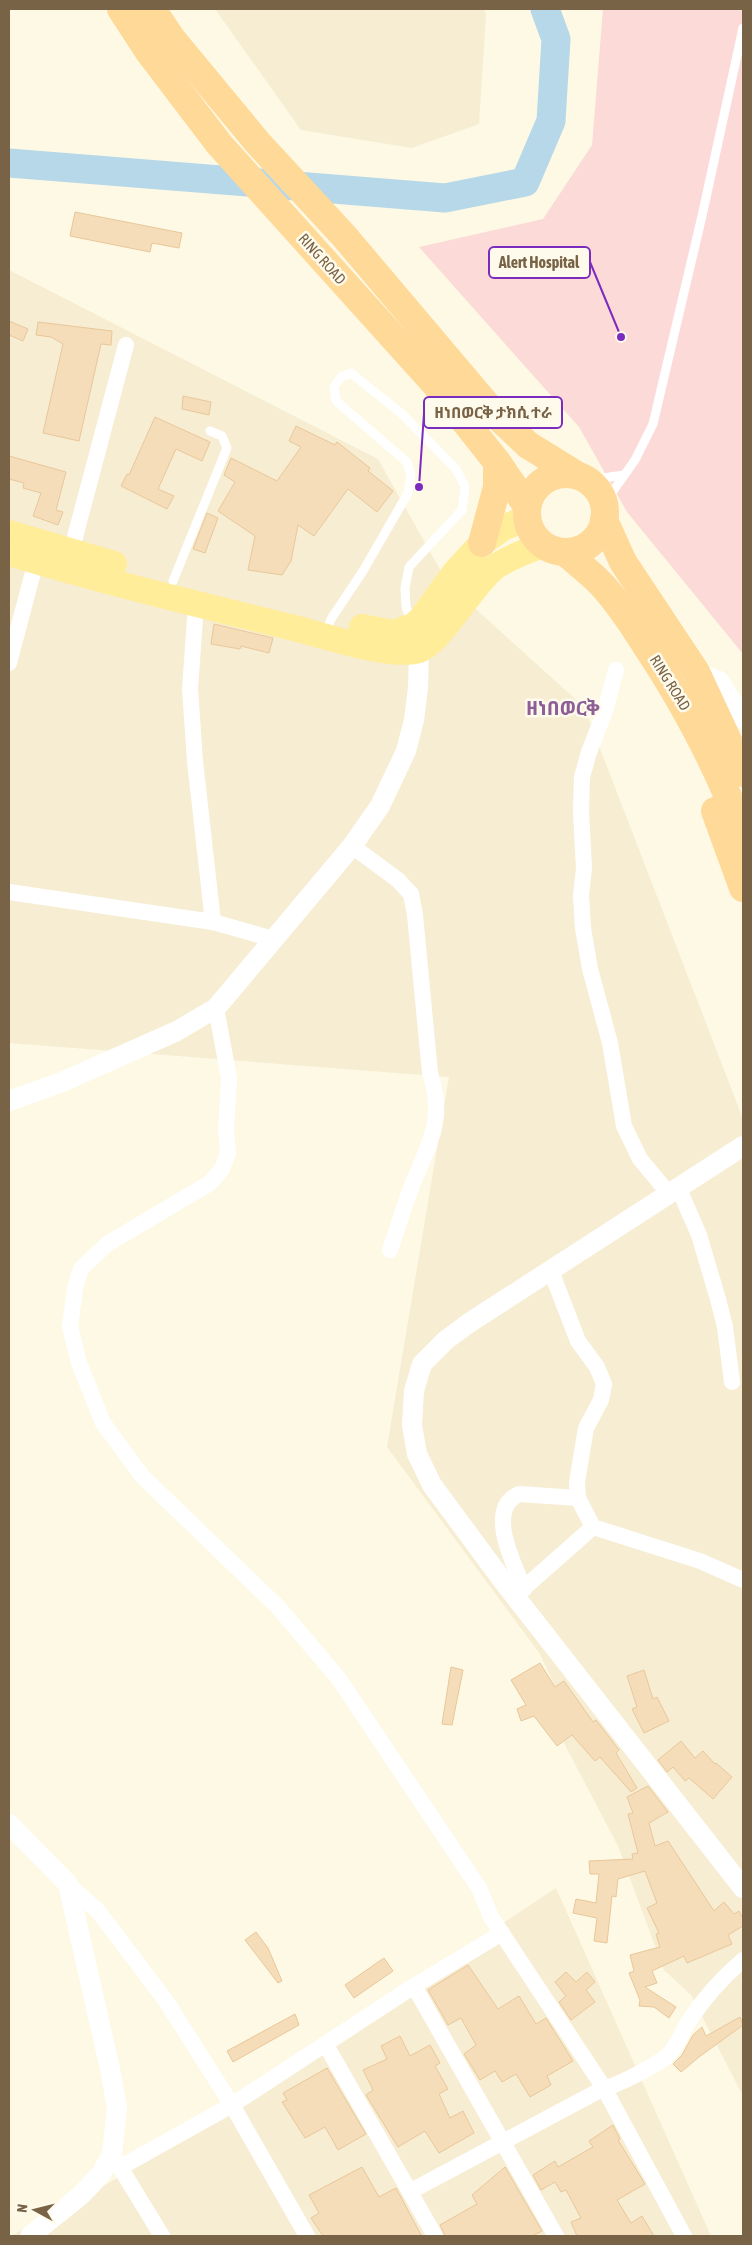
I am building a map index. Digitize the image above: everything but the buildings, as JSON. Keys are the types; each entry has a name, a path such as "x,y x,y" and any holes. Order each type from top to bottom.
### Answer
{"highway":[{"name":"RING ROAD","path":"121,9 150,52 219,144 436,385 497,462 527,512"},
{"name":"RING ROAD","path":"152,9 172,39 258,143 344,236 492,411 528,445 582,477"},
{"path":"482,543 497,487 497,462"},
{"path":"563,473 582,477 598,490 604,512 599,533 590,543 579,550 554,548 533,533 527,512 531,494 539,484 550,477 563,473"},
{"name":"RING ROAD","path":"604,512 623,562 696,672 743,773"},
{"name":"RING ROAD","path":"554,548 602,584 622,609 663,670 694,724 727,792 743,834"},
{"path":"663,670 666,704 713,805 743,888"}],"main road":[{"path":"9,534 328,628 360,645 399,652 416,638 456,572 482,543 527,512"},
{"path":"416,638 431,642 472,590 495,568 514,556 554,548"},
{"path":"9,553 196,604 328,628"}],"street":[{"path":"71,552 126,345"},
{"path":"9,663 36,561"},
{"path":"196,604 190,689 195,762 213,922"},
{"path":"9,1100 71,1078 177,1031 216,1008 352,846 380,806 406,750 414,720 418,688 416,638"},
{"path":"616,670 605,711 588,752 582,777 580,812 584,868 581,896 583,928 590,969 610,1043 624,1126 640,1159 674,1192 699,1235 725,1327 732,1382"},
{"path":"696,672 719,680 743,718"},
{"path":"352,846 398,880 411,894 415,915 430,1073 437,1094 435,1130 411,1189 390,1250"},
{"path":"9,892 213,922 273,939"},
{"path":"216,1008 229,1078 226,1130 228,1153 222,1169 210,1183 107,1244 81,1269 75,1288 70,1327 79,1362 103,1423 143,1478 278,1607 339,1679 479,1888 491,1917 604,2088 684,2236"},
{"path":"743,1146 469,1322 446,1340 422,1364 414,1391 412,1425 417,1454 432,1485 519,1593 743,1888"},
{"path":"550,1271 578,1341 597,1367 604,1384 601,1400 586,1428 577,1482 578,1498 593,1527 700,1561 743,1580"},
{"path":"519,1593 503,1531 503,1508 510,1498 519,1494 578,1498"},
{"path":"519,1593 593,1527"},
{"path":"9,1824 68,1884 98,1911 166,2001 232,2106 307,2236"},
{"path":"68,1884 110,2068 117,2108 116,2160 162,2236"},
{"path":"30,2236 80,2196 116,2160 232,2106 414,1986 502,1933"},
{"path":"411,2191 666,2057 696,2012 724,1976 743,1960"},
{"path":"414,1986 556,2236"},
{"path":"326,2045 435,2236"}],"lane":[{"path":"604,512 654,424 743,28"},
{"path":"328,628 408,493 411,476 406,462 336,401 334,387 340,377 351,373 402,414 456,469 465,487 462,510 409,567 405,588 406,608 416,638"},
{"path":"173,581 226,448 222,436 210,431"},
{"path":"582,477 624,475"}],"shaded area":[{"path":"215,9 484,9 486,15 479,124 412,148 301,130"},
{"path":"603,9 743,9 743,654 627,512 579,427 419,247 543,219 592,145"},
{"path":"9,270 378,459 448,584 584,707 743,1119 743,2096 691,1995 664,1970 618,1846 552,1720 559,1695 540,1654 387,1447 449,1077 9,1043"},
{"path":"556,1888 711,2236 11,2236 121,2176"}],"waterway":[{"path":"9,163 445,198 525,182 551,121 556,39 545,9"}],"place":[{"name":"Alert Hospital","path":"621,337"},
{"name":"ዘነበወርቅ ታክሲ ተራ","path":"419,487"}],"district":[{"name":"ዘነበወርቅ","path":"563,708"}]}
